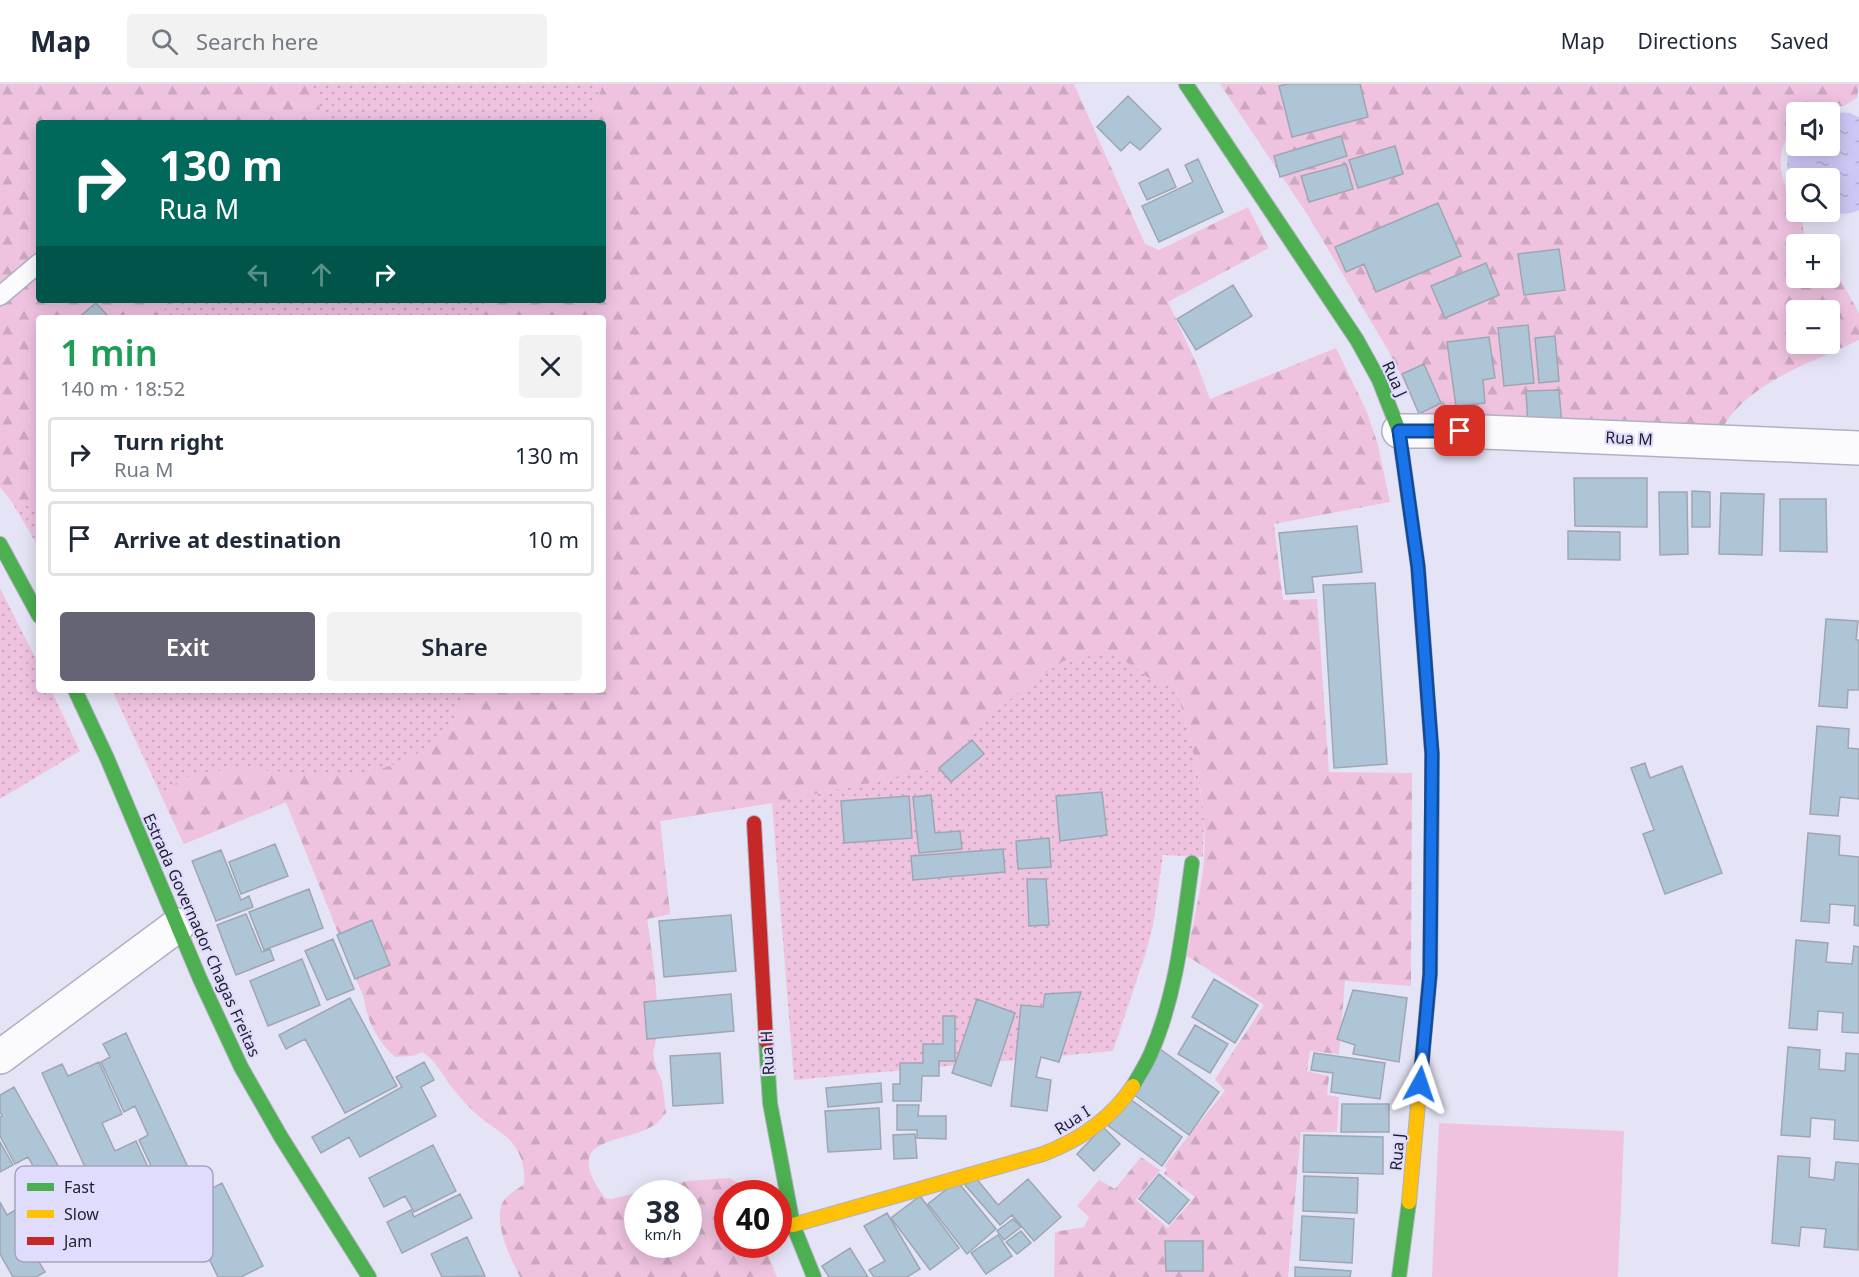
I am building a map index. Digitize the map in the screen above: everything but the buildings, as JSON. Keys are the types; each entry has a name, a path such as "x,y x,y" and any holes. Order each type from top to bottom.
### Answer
{"street":[{"name":"Rua J","path":"1186,84 1357,340 1378,380 1399,431 1418,567 1432,754 1430,974 1409,1205 1400,1277"},
{"name":"Rua M","path":"1399,431 1460,431 1859,448"},
{"path":"0,544 36,610"},
{"name":"Estrada Governador Chagas Freitas","path":"76,693 241,1066 281,1137 366,1276"},
{"name":"Rua H","path":"754,823 770,1103 793,1225 814,1277"},
{"name":"Rua I","path":"793,1225 1043,1154 1072,1143 1096,1126 1119,1103 1136,1081 1161,1033 1169,1009 1180,951 1192,863"},
{"path":"0,1057 178,925"}],"lane":[{"path":"0,297 36,266"}],"green space":[{"path":"0,84 1051,84 1176,689 1194,752 1204,813 1203,857 1163,855 1153,925 1113,1051 794,1080 772,803 660,821 670,914 647,919 655,976 363,995 286,802 184,844 113,693 606,693 606,315 36,315 36,543 0,482"},
{"path":"0,84 311,84 324,120 36,120 36,303 170,303 160,315 36,315 36,502 15,506 0,487"},
{"path":"603,84 1074,84 1145,244 1159,250 1248,207 1269,248 1168,302 1210,399 1336,348 1367,412 1378,445 1390,502 1274,524 1283,600 1317,599 1329,772 1412,773 1411,986 1345,981 1339,1054 1310,1051 1307,1071 1329,1076 1327,1095 1339,1097 1337,1132 1301,1132 1288,1277 1054,1277 1055,1232 1084,1227 1089,1217 1077,1206 1099,1180 1115,1189 1141,1157 1160,1170 1136,1200 1168,1228 1195,1197 1164,1174 1167,1169 1164,1166 1225,1091 1215,1079 1264,1005 1187,956 1205,847 1202,801 1188,733 1176,689 1149,678 1122,659 1112,655 1097,655 1063,661 1020,691 930,770 772,803 660,821 670,914 647,919 659,1027 653,1053 662,1081 666,1113 658,1122 644,1130 602,1145 592,1152 589,1162 592,1177 605,1198 624,1196 624,1258 702,1258 701,1180 730,1178 733,1180 714,1180 714,1258 769,1258 777,1277 520,1277 504,1238 500,1217 505,1199 524,1184 523,1166 518,1152 508,1138 467,1105 427,1055 422,1052 413,1056 395,1057 378,1037 286,802 184,844 160,793 191,775 225,770 314,774 372,771 401,762 435,740 447,728 455,715 462,693 606,693 606,315 475,315 486,303 606,303 606,120 590,120"},
{"path":"1220,84 1859,84 1857,98 1844,106 1840,106 1840,102 1786,102 1786,139 1781,164 1786,187 1786,222 1802,222 1804,234 1786,234 1786,288 1840,288 1840,280 1859,313 1859,340 1840,348 1840,300 1786,300 1786,354 1828,354 1765,385 1734,411 1723,427 1424,422 1389,352 1307,214"},
{"path":"0,588 36,659 36,693 52,693 80,751 0,799"},
{"path":"1439,1123 1624,1131 1618,1277 1432,1277"}],"water":[{"path":"1840,112 1859,117 1859,210 1840,214 1840,168 1788,168 1788,156 1840,156"}],"traffic: fast":[{"path":"1186,84 1357,340 1379,380 1399,431 1418,567 1432,754 1432,804"},
{"path":"0,544 36,610"},
{"path":"76,693 107,758 200,979 241,1067 281,1137 369,1277"},
{"path":"1133,1086 1151,1053 1167,1007 1178,960 1192,863"},
{"path":"766,1041 770,1103 793,1225 814,1277"},
{"path":"1399,1277 1409,1202"}],"traffic: slow":[{"path":"1409,1202 1430,974 1432,804"},
{"path":"793,1225 1043,1154 1070,1142 1094,1127 1115,1109 1133,1086"}],"traffic: jam":[{"path":"754,823 766,1041"}],"route":[{"path":"1420,1084 1430,974 1432,754 1418,567 1399,431 1460,431"}]}
